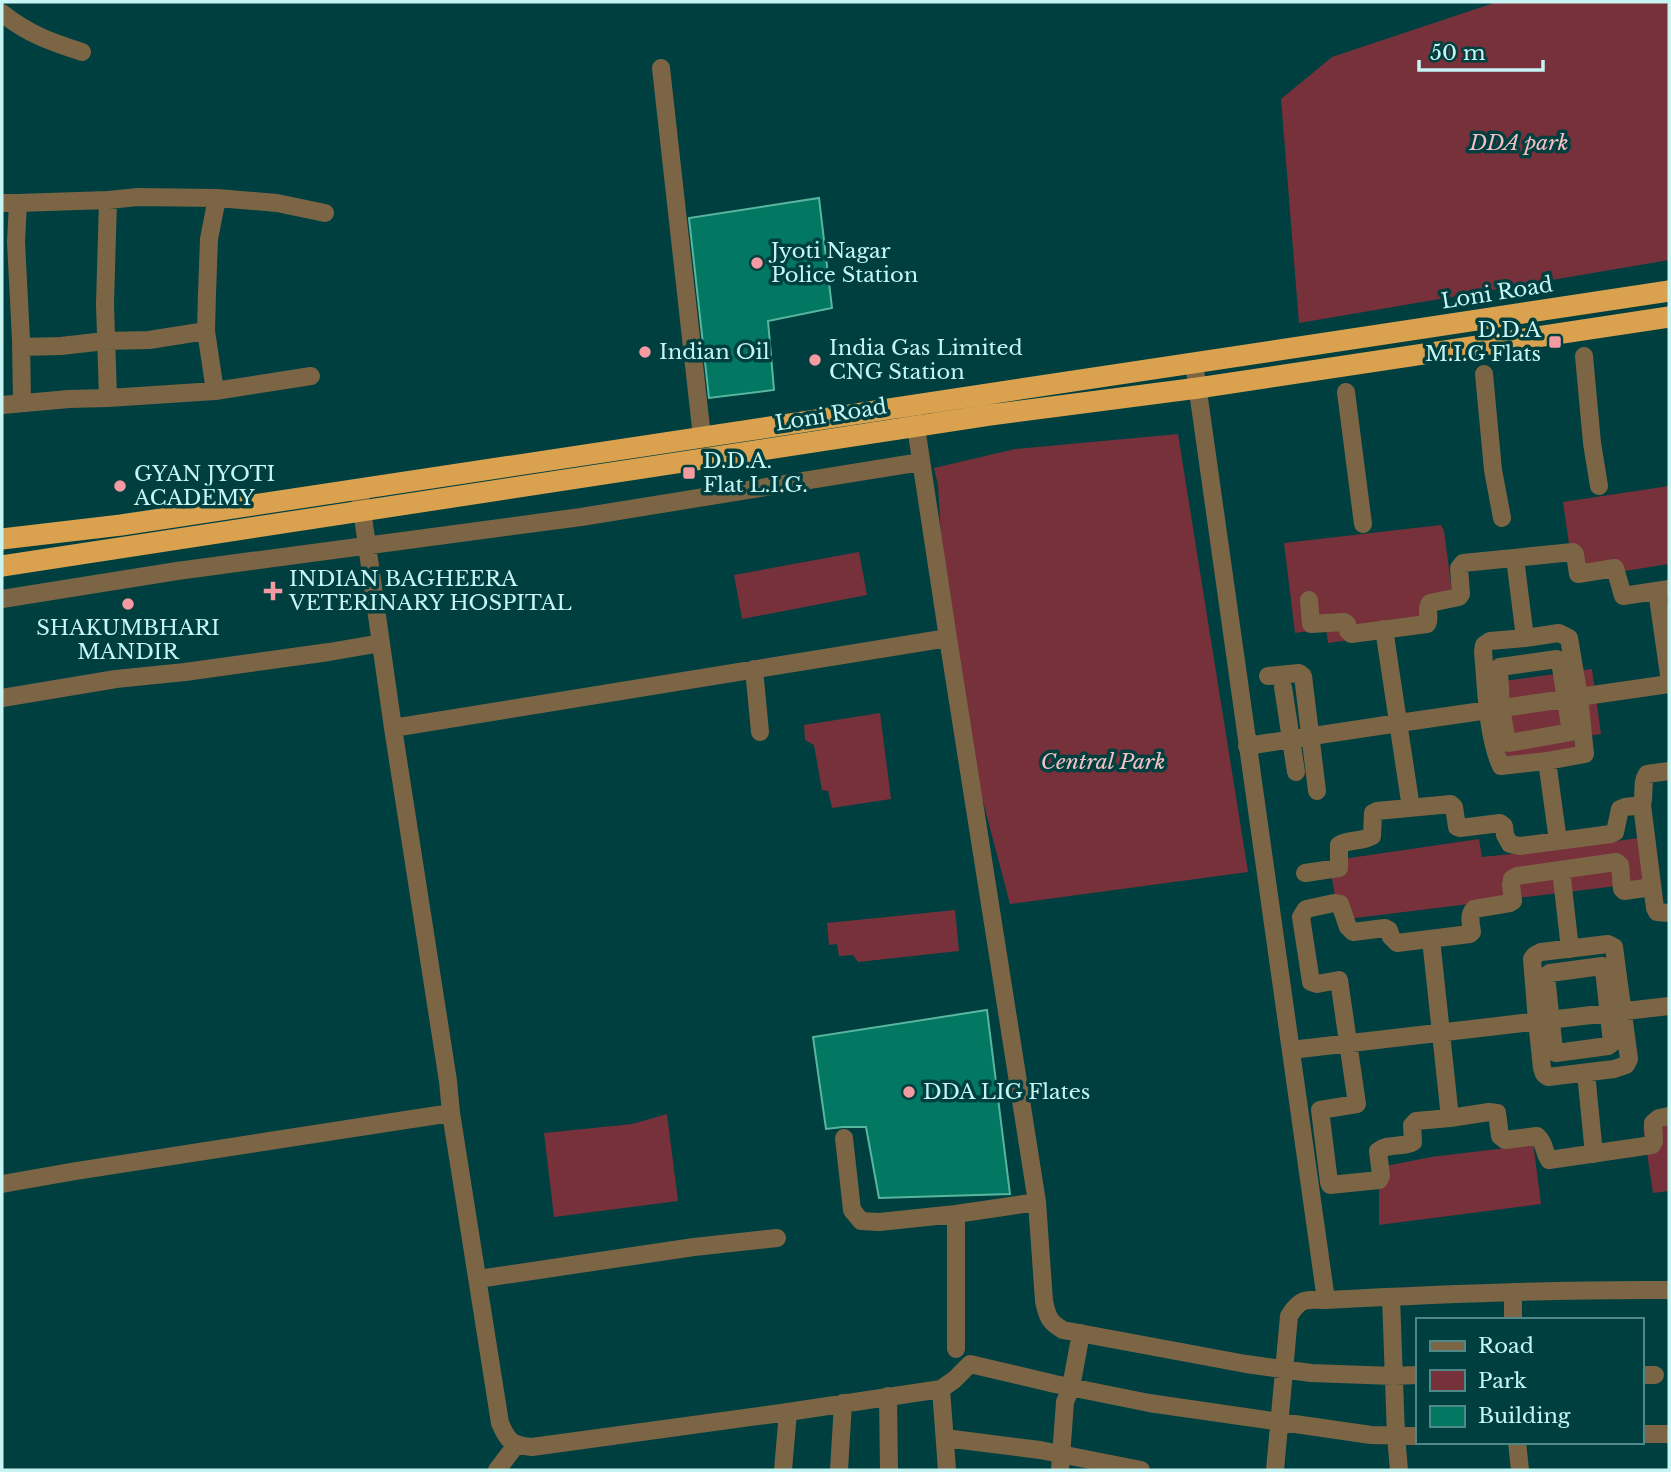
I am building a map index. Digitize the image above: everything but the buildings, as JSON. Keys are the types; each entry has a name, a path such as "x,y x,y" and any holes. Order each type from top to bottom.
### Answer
{"highway":[{"name":"Loni Road","path":"2,539 121,525 1669,291"},
{"name":"Loni Road","path":"2,566 916,427 1198,388 1669,317"}],"street":[{"path":"3,16 44,40 82,52"},
{"path":"661,68 702,437"},
{"path":"22,403 16,242 10,203 138,197 217,198 276,203 325,214"},
{"path":"215,391 206,331 209,239 217,198"},
{"path":"108,200 105,250 108,398"},
{"path":"22,347 149,340 206,331"},
{"path":"1584,356 1599,486"},
{"path":"1194,363 1326,1300"},
{"path":"1484,374 1493,470 1502,518"},
{"path":"2,405 215,391 311,376"},
{"path":"1346,392 1363,524"},
{"path":"913,405 1037,1202 1047,1315 1054,1325 1063,1330 1247,1364 1311,1373 1416,1376"},
{"path":"2,599 177,571 582,517 921,462"},
{"path":"359,489 451,1113 500,1423 506,1437 516,1445 532,1447 941,1389 970,1364 1149,1403 1371,1435 1416,1436"},
{"path":"1309,600 1311,624 1344,622 1350,634 1427,624 1430,603 1459,597 1461,594 1459,568 1463,563 1573,552 1578,574 1615,568 1623,596 1663,590 1669,675"},
{"path":"1515,558 1525,638"},
{"path":"1384,629 1411,808"},
{"path":"1559,633 1569,638 1573,698 1570,732 1511,743 1507,742 1495,709 1483,652 1484,645 1490,641 1525,638 1559,633"},
{"path":"393,728 948,638"},
{"path":"2,698 116,679 185,672 381,643"},
{"path":"1557,659 1573,698 1586,754 1501,766 1494,747 1500,667 1557,659"},
{"path":"754,669 760,732"},
{"path":"1268,676 1299,673 1303,676 1317,791"},
{"path":"1247,747 1669,684"},
{"path":"1283,687 1296,772"},
{"path":"1547,761 1558,841"},
{"path":"1669,771 1647,774 1643,779 1642,804 1655,908 1657,912 1669,913"},
{"path":"1304,873 1339,868 1339,845 1372,836 1373,813 1377,811 1451,804 1454,807 1457,827 1500,824 1504,826 1510,845 1520,846 1611,834 1615,832 1620,809 1642,804"},
{"path":"1653,887 1624,891 1620,865 1616,862 1517,876 1512,879 1511,885 1513,901 1474,909 1470,919 1470,934 1397,943 1385,928 1353,932 1348,927 1340,904 1306,909 1301,917 1311,982 1317,984 1339,980 1357,1104 1324,1108 1320,1111 1330,1185 1379,1180 1381,1176 1378,1151 1413,1142 1412,1125 1416,1121 1497,1113 1500,1136 1505,1140 1537,1136 1543,1142 1549,1160 1652,1145 1653,1123 1659,1118 1669,1116"},
{"path":"1561,870 1570,948"},
{"path":"1431,939 1450,1118"},
{"path":"1608,944 1614,947 1615,1012 1612,1043 1558,1053 1554,1051 1544,1020 1532,958 1541,952 1570,948 1608,944"},
{"path":"1602,966 1615,1012 1629,1059 1626,1065 1586,1073 1548,1077 1544,1074 1546,976 1550,973 1602,966"},
{"path":"1290,1050 1669,1006"},
{"path":"1586,1073 1594,1154"},
{"path":"2,1184 451,1113"},
{"path":"844,1138 852,1210 861,1221 879,1222 956,1214 1037,1202"},
{"path":"956,1214 956,1349"},
{"path":"478,1279 694,1247 777,1238"},
{"path":"1275,1470 1289,1316 1296,1304 1310,1299 1597,1289 1669,1290"},
{"path":"1513,1292 1513,1318"},
{"path":"1391,1297 1395,1436 1399,1470"},
{"path":"1061,1462 1065,1402 1080,1333"},
{"path":"941,1389 947,1470"},
{"path":"888,1396 890,1470"},
{"path":"839,1470 843,1404"},
{"path":"783,1470 788,1412"},
{"path":"1643,1434 1669,1434"},
{"path":"945,1438 1061,1462 1134,1470"},
{"path":"1517,1444 1520,1470"},
{"path":"497,1470 516,1445"}],"green space":[{"name":"DDA park","path":"1669,2 1669,260 1299,323 1281,99 1332,57 1494,3"},
{"name":"Central Park","path":"1178,434 1248,872 1010,904 980,790 941,537 938,485 934,468 1015,449"},
{"path":"1669,486 1669,564 1574,579 1563,502"},
{"path":"1441,525 1453,599 1420,604 1423,630 1328,643 1326,629 1295,633 1284,543"},
{"path":"859,552 867,595 742,619 734,575"},
{"path":"1592,669 1601,734 1574,738 1577,762 1508,771 1496,682"},
{"path":"880,713 891,799 832,808 828,791 822,790 814,745 805,740 804,725"},
{"path":"1653,836 1660,889 1625,885 1339,920 1329,861 1479,839 1482,857"},
{"path":"955,910 959,951 858,962 853,955 839,956 837,944 829,945 827,923"},
{"path":"667,1114 678,1201 554,1217 544,1133 632,1124"},
{"path":"1669,1122 1669,1191 1653,1193 1643,1126"},
{"path":"1533,1142 1541,1204 1379,1225 1376,1168"}],"place":[{"name":"Jyoti Nagar Police Station","path":"757,263"},
{"name":"D.D.A M.I.G Flats","path":"1555,342"},
{"name":"Indian Oil","path":"645,352"},
{"name":"India Gas Limited CNG Station","path":"815,360"},
{"name":"D.D.A. Flat L.I.G.","path":"689,473"},
{"name":"GYAN JYOTI ACADEMY","path":"120,486"},
{"name":"INDIAN BAGHEERA VETERINARY HOSPITAL","path":"273,591"},
{"name":"SHAKUMBHARI MANDIR","path":"128,604"},
{"name":"DDA LIG Flates","path":"909,1092"}]}
